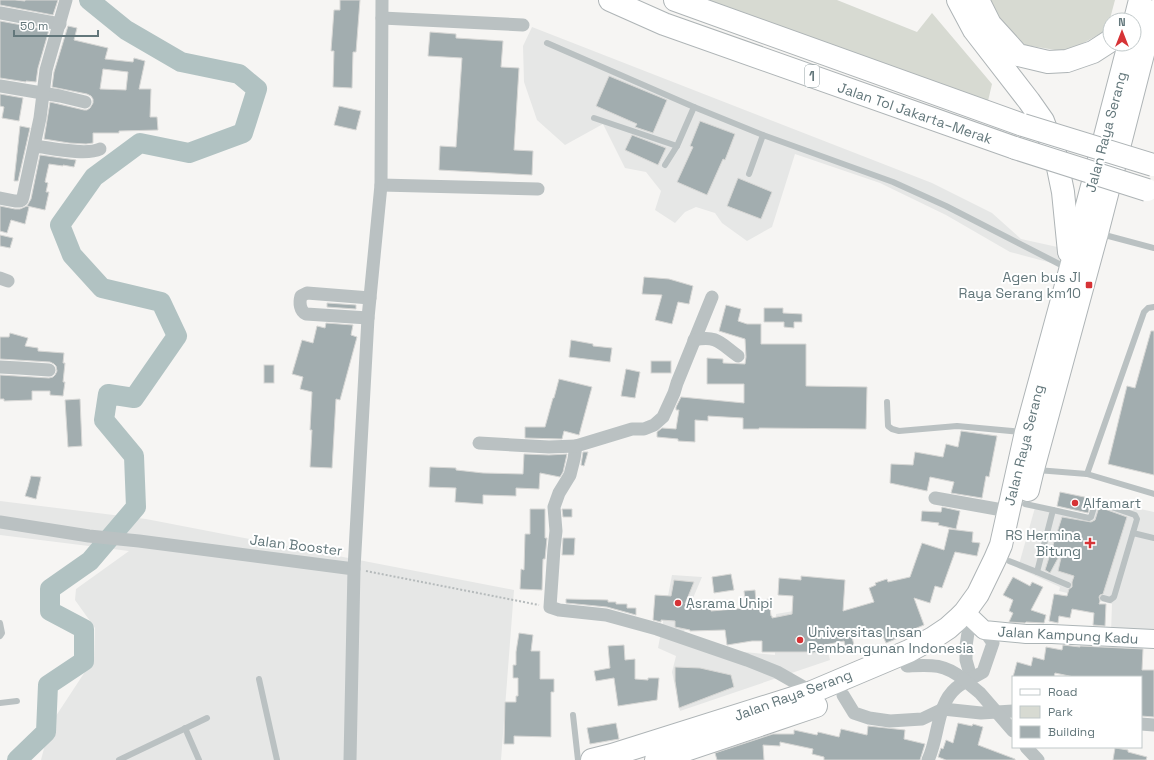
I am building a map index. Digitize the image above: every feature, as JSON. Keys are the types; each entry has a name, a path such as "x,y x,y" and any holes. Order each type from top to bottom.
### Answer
{"highway":[{"name":"Jalan Tol Jakarta–Merak","path":"610,0 664,24 1015,148 1151,191"},
{"name":"Jalan Tol Jakarta–Merak","path":"675,0 1023,125 1153,166"},
{"path":"958,0 974,30 1043,121 1055,153 1063,192 1072,278"},
{"path":"978,0 990,24 1018,54 1048,62 1067,61 1093,52 1102,46"},
{"name":"Jalan Raya Serang","path":"656,760 820,704 907,666 952,642 973,622 998,588 1016,542 1017,508 1026,432 1072,278 1097,233 1143,15"},
{"name":"Jalan Raya Serang","path":"973,622 978,594 996,559 1033,469 1072,278 1127,52"},
{"name":"Jalan Raya Serang","path":"592,760 812,692 909,651 948,628 973,622"}],"street":[{"path":"0,198 15,201 22,200 35,146 44,93 46,70 66,0"},
{"path":"354,569 368,318 381,185 382,0"},
{"path":"0,13 60,24"},
{"path":"382,18 524,25"},
{"path":"0,86 60,96 85,102"},
{"path":"35,146 86,152 100,149"},
{"path":"381,185 538,189"},
{"path":"368,318 306,314 301,310 300,300 301,296 307,293 370,298"},
{"path":"479,442 549,447 576,446 632,430 649,427 659,422 663,417 674,393 712,297"},
{"path":"694,340 707,338 714,340 738,356"},
{"path":"0,367 50,370"},
{"path":"576,446 570,475 559,493 554,508 556,531 550,607 559,610 606,615 657,629 777,672 812,692"},
{"path":"935,498 1017,508"},
{"name":"Jalan Booster","path":"0,522 89,536 139,541 354,569 350,760"},
{"path":"966,676 966,646 973,622"},
{"path":"928,760 943,709 950,694 957,687 983,672 993,643 973,622"},
{"name":"Jalan Kampung Kadu","path":"973,622 1026,634 1052,634 1154,640"},
{"path":"907,666 930,665 944,667 966,676 1012,730"},
{"path":"843,695 854,713 869,718 890,721 922,719 943,709 981,713 1012,712"},
{"path":"1142,724 1154,725"},
{"path":"1027,748 1038,760"}],"lane":[{"path":"547,43 694,107 763,135 893,182 946,206 1072,278"},
{"path":"665,165 677,146 694,107"},
{"path":"594,118 677,146"},
{"path":"749,174 763,135"},
{"path":"1097,233 1154,248"},
{"path":"1087,474 1144,312 1148,308 1154,307"},
{"path":"887,402 888,426 892,430 899,431 957,426 1026,432"},
{"path":"1033,469 1087,474 1154,494"},
{"path":"1017,508 1053,510 1089,518 1091,517 1097,502 1135,515 1137,519 1114,598 1110,600 1103,598"},
{"path":"1037,572 1053,510"},
{"path":"1133,532 1154,538"},
{"path":"1009,561 1068,585"},
{"path":"0,623 2,633 0,636"},
{"path":"259,679 277,760"},
{"path":"0,703 17,701"},
{"path":"573,715 578,760"},
{"path":"119,760 207,718"},
{"path":"185,728 199,760"}],"path":[{"path":"354,569 550,607"}],"shaded area":[{"path":"532,27 932,183 992,213 1021,239 1062,248 1063,266 1010,252 946,215 880,183 795,154 772,227 747,241 722,223 715,213 696,207 685,212 675,223 655,210 661,191 646,172 625,168 603,124 565,145 537,120 524,82 523,46"},
{"name":"RS Hermina Bitung","path":"1095,499 1154,512 1154,636 1111,633 1112,604 1059,591 1060,587 1018,568 1036,504 1092,517"},
{"path":"0,501 146,519 514,590 501,760 41,760 50,725 94,658 95,628 75,600 76,589 129,551 0,535"},
{"name":"Universitas Insan Pembangunan Indonesia","path":"672,575 702,577 693,598 684,632 725,650 775,655 776,614 817,607 830,660 680,711 672,672 676,656 658,648"}],"green space":[{"path":"708,0 837,0 917,32 932,13 992,84 988,101 721,6"},
{"path":"982,0 1115,0 1112,12 1102,12 1102,33 1067,52 1025,45 985,12"}],"building":[{"path":"0,0 58,0 53,15 0,5"},
{"path":"340,0 360,0 356,52 353,52 352,88 333,87 334,51 331,51 334,10 340,10"},
{"path":"0,21 49,30 38,68 36,82 0,78"},
{"path":"68,26 77,28 74,40 108,48 105,59 133,62 134,58 145,61 139,89 151,89 150,117 157,117 158,130 93,133 93,143 86,144 44,139 50,102 84,110 90,108 93,103 91,96 87,94 52,87 54,72","holes":["103,69 128,72 126,90 100,89"]},
{"path":"430,32 456,34 456,38 503,41 501,67 519,68 514,150 533,151 532,175 439,170 440,146 456,147 462,58 428,56"},
{"path":"609,76 667,100 653,133 635,127 637,124 596,106"},
{"path":"0,94 23,98 19,121 2,118 4,107 0,106"},
{"path":"339,106 361,111 356,130 334,125"},
{"path":"700,121 735,134 725,160 723,159 707,195 677,182 693,147 690,146"},
{"path":"20,126 30,128 18,181 14,181"},
{"path":"632,135 666,148 658,165 625,150"},
{"path":"40,155 76,160 74,167 49,164 45,182 48,183 46,192 49,192 45,210 27,206 31,199"},
{"path":"738,178 772,192 761,219 727,206"},
{"path":"0,206 15,209 20,209 27,206 29,207 25,224 11,220 7,233 0,231"},
{"path":"0,235 13,238 10,248 0,246"},
{"path":"644,277 669,279 693,286 689,304 678,302 672,324 655,320 662,295 642,294"},
{"path":"327,303 356,305 356,309 327,307"},
{"path":"726,305 741,309 738,321 747,324 761,324 761,344 806,344 806,386 867,387 866,429 743,429 743,418 708,416 708,421 695,420 695,442 678,441 678,439 657,437 657,432 662,428 676,429 679,410 676,410 676,407 681,397 744,403 744,384 707,384 707,358 723,359 723,363 745,364 745,339 719,331"},
{"path":"764,308 783,308 783,313 802,314 802,322 794,322 794,328 784,327 784,322 764,322"},
{"path":"326,323 353,325 351,335 357,337 340,400 336,399 332,468 310,467 312,392 300,389 303,377 292,374 302,340 313,343 317,326 325,328"},
{"path":"1151,331 1154,331 1154,475 1108,464 1127,386 1135,388"},
{"path":"10,333 28,338 25,346 38,348 38,351 64,353 63,363 65,363 63,382 65,382 63,396 50,395 50,391 32,391 32,400 4,401 4,399 0,399 0,375 49,378 53,377 57,371 56,366 50,362 0,359 0,337 9,337"},
{"path":"571,340 593,344 593,346 612,348 610,362 569,357"},
{"path":"651,361 671,361 671,373 651,373"},
{"path":"264,365 274,365 274,383 264,383"},
{"path":"626,369 640,372 635,398 621,396"},
{"path":"559,379 592,387 579,435 564,431 562,439 525,438 525,427 545,427"},
{"path":"80,399 82,446 68,447 65,400"},
{"path":"961,431 997,436 989,477 986,476 982,498 951,493 954,482 930,477 927,491 890,483 891,464 913,465 915,452 943,457 946,444 958,447"},
{"path":"583,452 588,452 584,466 581,465"},
{"path":"524,454 567,454 563,472 560,477 540,473 539,489 516,488 516,496 483,495 483,504 455,502 456,488 429,487 430,467 456,468 456,470 483,473 523,474"},
{"path":"31,476 41,477 36,499 25,496"},
{"name":"Alfamart","path":"1060,492 1094,499 1088,513 1057,506"},
{"path":"942,507 960,511 956,529 938,525 939,523 921,521 922,511 941,512"},
{"path":"1099,507 1127,517 1103,594 1099,597 1099,604 1106,604 1105,626 1093,625 1094,613 1072,609 1070,618 1059,616 1058,623 1049,621 1054,594 1067,596 1069,589 1072,587 1074,576 1058,571 1063,549 1050,573 1045,570 1062,517 1091,522 1095,520"},
{"path":"530,509 545,509 545,538 547,538 545,559 543,559 542,590 520,589 521,569 524,570 525,534 530,534"},
{"path":"562,509 572,509 572,517 563,517"},
{"path":"949,529 973,532 972,542 980,543 977,556 955,552 942,588 935,586 930,603 914,598 924,625 902,634 903,636 886,643 880,629 852,637 855,649 846,650 844,641 820,646 821,651 808,654 808,652 762,652 762,641 727,645 725,630 690,631 675,627 675,621 661,620 661,622 653,620 655,595 671,596 674,580 694,582 685,604 711,604 711,611 746,608 744,591 755,590 756,601 769,599 772,618 792,614 793,596 778,595 779,578 801,580 801,576 845,580 843,611 874,602 869,588 876,585 875,583 887,579 888,582 910,577 922,543 944,550"},
{"path":"563,538 575,538 574,555 562,555"},
{"path":"731,574 734,590 714,593 712,577"},
{"path":"1013,577 1030,586 1032,582 1043,587 1031,610 1046,615 1044,623 1009,622 1013,613 1009,611 1013,600 1003,595"},
{"path":"566,599 608,600 608,602 616,602 616,604 627,604 627,608 636,608 636,615 607,607 566,603"},
{"path":"519,633 533,635 531,651 540,651 540,679 554,679 554,692 551,692 551,737 514,736 514,744 504,744 505,702 516,702 516,696 518,696 518,678 513,678 513,665 516,665 516,652"},
{"path":"624,645 625,660 635,659 635,679 648,680 648,678 659,678 657,700 618,706 614,678 596,681 594,671 610,668 608,646"},
{"path":"1063,645 1143,649 1142,670 1154,670 1154,717 1142,716 1142,676 1069,676 1055,673 1054,676 1013,676 1017,662 1031,666 1033,657 1044,660 1046,647 1062,650"},
{"path":"675,667 700,668 731,675 734,687 679,708 675,681"},
{"path":"616,723 619,739 590,744 587,728"},
{"path":"958,723 972,726 973,724 983,727 978,745 1015,760 946,760 938,757 946,740 953,743"},
{"path":"868,726 905,730 904,739 925,744 920,760 824,760 824,757 812,754 813,749 780,742 780,746 763,745 764,760 717,760 715,753 773,734 794,734 794,730 817,735 818,732 839,737 841,729 867,735"},
{"path":"1115,748 1128,750 1128,752 1147,757 1146,760 1113,760"}],"waterway":[{"path":"17,760 46,732 48,685 84,661 84,629 50,611 50,589 90,561 136,507 134,456 104,420 108,394 134,398 177,336 161,302 102,288 72,255 60,225 94,177 140,143 189,153 243,133 257,89 239,74 181,62 126,30 89,0"}],"place":[{"name":"Agen bus Jl Raya Serang km10","path":"1089,285"},
{"name":"Alfamart","path":"1075,503"},
{"name":"RS Hermina Bitung","path":"1090,543"},
{"name":"Asrama Unipi","path":"678,603"},
{"name":"Universitas Insan Pembangunan Indonesia","path":"800,640"}]}
